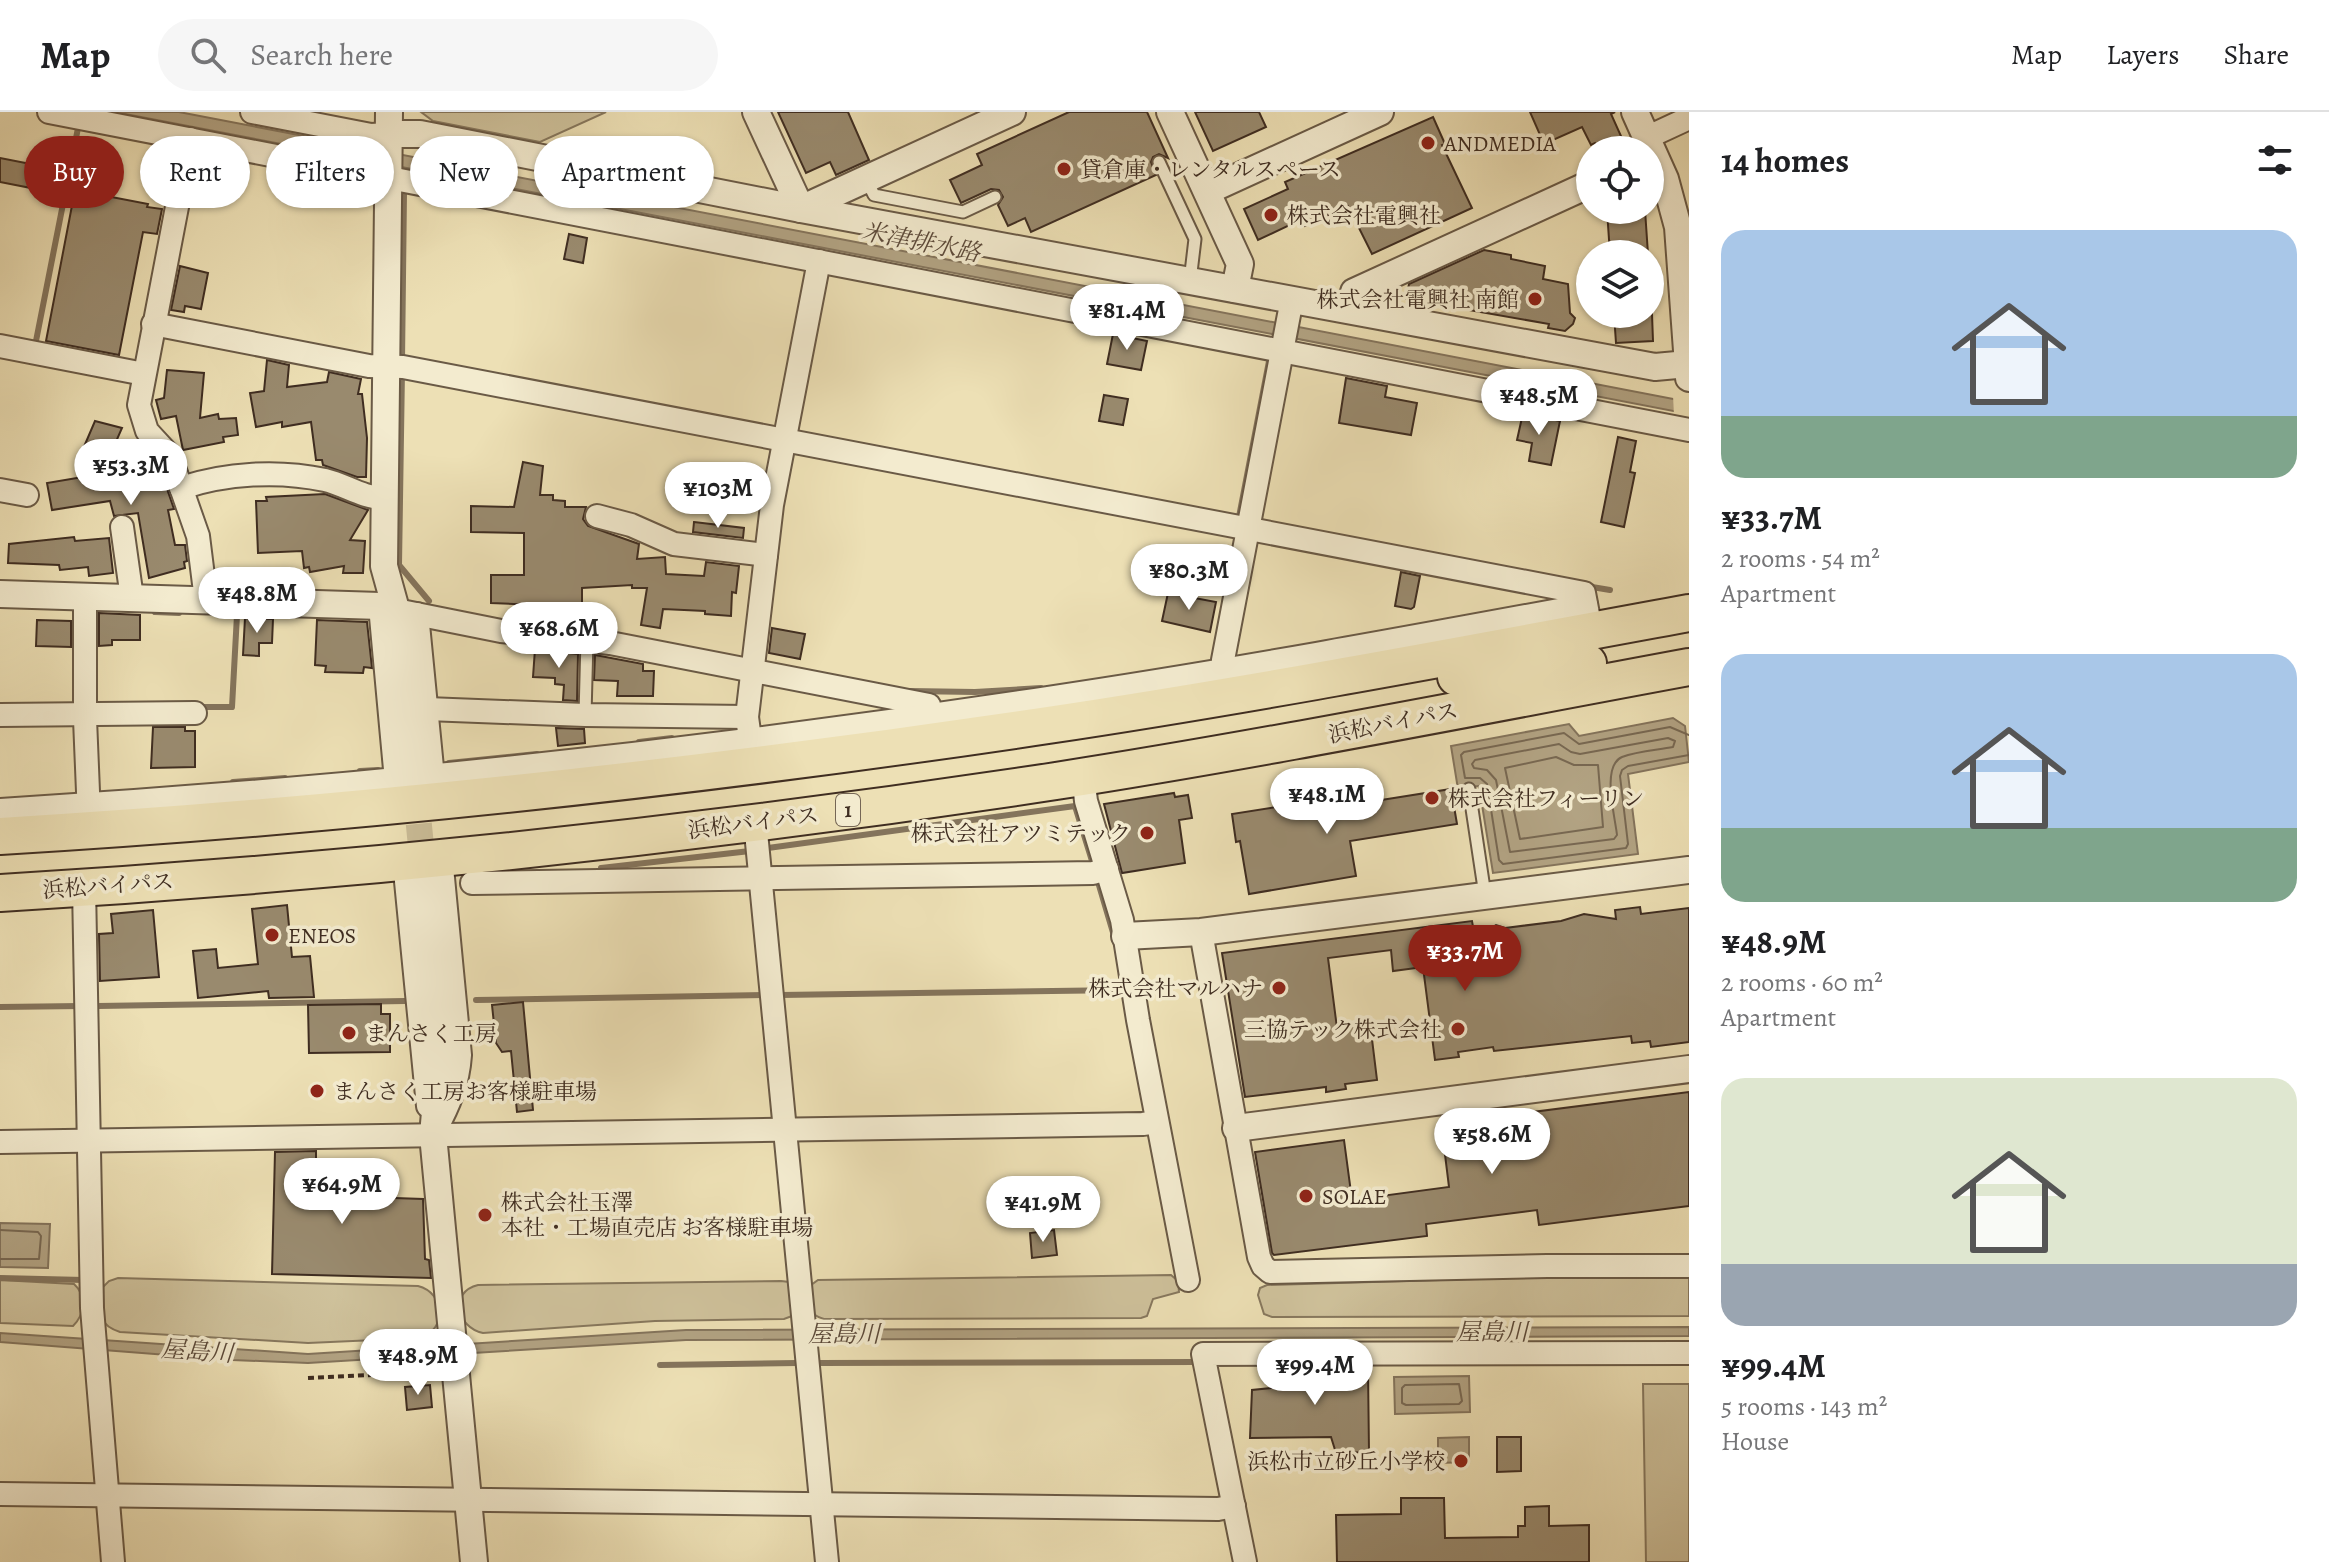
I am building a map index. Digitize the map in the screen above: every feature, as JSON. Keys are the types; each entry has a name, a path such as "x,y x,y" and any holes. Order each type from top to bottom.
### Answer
{"highway":[{"path":"0,836 89,817 415,785 860,751 1303,683 1589,618 1689,613"},
{"path":"1303,683 1412,681 1567,667 1689,645"},
{"name":"浜松バイパス","path":"0,893 428,870 1083,776 1292,741 1689,667"}],"street":[{"path":"49,112 174,136"},
{"path":"252,112 371,135 389,129 420,134 801,209 1235,289 1290,308 1350,310 1655,367 1688,364"},
{"path":"756,112 801,209"},
{"path":"801,209 1012,112"},
{"path":"1170,112 1240,264 1235,289"},
{"path":"1207,191 1380,112"},
{"path":"1635,112 1645,136"},
{"path":"1664,138 1689,118"},
{"path":"394,178 819,261 1283,346 1689,430"},
{"path":"1664,181 1685,243 1689,378"},
{"path":"1350,310 1354,292 1576,190"},
{"path":"176,208 139,405 147,431 170,456 198,536 206,600"},
{"path":"389,208 384,566 427,709 415,785"},
{"path":"749,728 752,671 772,505 819,261"},
{"path":"1225,670 1223,660 1290,308"},
{"path":"153,324 369,366 403,367 1584,593 1589,618 930,716 749,728 415,785"},
{"path":"0,346 144,374"},
{"path":"181,488 234,476 263,475 327,481 368,498 385,498"},
{"path":"0,490 27,495"},
{"path":"597,516 631,525 674,544 766,555"},
{"path":"122,527 132,598"},
{"path":"0,594 398,610 512,632 587,640 929,705 930,716"},
{"path":"0,810 89,817 85,597"},
{"path":"398,610 415,785"},
{"path":"427,709 585,715 749,728"},
{"path":"0,715 195,713"},
{"path":"1083,776 1086,801 1125,936 1188,1280"},
{"path":"755,822 827,1562"},
{"path":"472,883 1093,873 1107,869"},
{"path":"474,1562 433,1135 440,1056 428,870 511,883"},
{"path":"1125,936 1201,932 1689,870"},
{"path":"84,887 94,1331 105,1495 113,1562"},
{"path":"1201,932 1259,1257 1270,1272 1689,1266"},
{"path":"1236,1128 1689,1069"},
{"path":"0,1142 1157,1122"},
{"path":"1245,1562 1203,1354 1689,1353"},
{"path":"0,1494 1218,1509 1234,1506"}],"lane":[{"path":"1159,162 1195,239 1190,281"},
{"path":"866,179 874,195 963,212 995,197"},
{"path":"585,715 587,640"},
{"path":"1469,789 1485,896"}],"path":[{"path":"308,1378 455,1368"}],"shaded area":[{"path":"421,112 606,112 553,136 534,136 534,141 433,121"},
{"path":"1171,1275 1178,1281 1179,1292 1153,1299 1147,1316 1141,1318 824,1319 814,1315 807,1288 818,1280"},
{"path":"1547,1277 1689,1277 1689,1316 1272,1317 1264,1314 1258,1295 1260,1288 1267,1285"},
{"path":"118,1278 418,1286 434,1296 440,1311 435,1327 420,1338 308,1343 120,1332 106,1325 101,1316 102,1288"},
{"path":"0,1280 74,1284 83,1299 80,1316 73,1326 0,1323"},
{"path":"789,1282 792,1316 784,1319 655,1321 483,1333 467,1324 460,1309 463,1295 478,1285"},
{"path":"1643,1384 1689,1384 1689,1562 1646,1562"}],"water":[{"path":"115,112 179,112 304,136 266,136 266,141"},
{"path":"394,153 410,156 410,169 394,166"},
{"path":"518,177 534,180 534,192 518,189"},
{"path":"615,208 679,208 1689,402 1689,414"},
{"path":"1673,718 1685,726 1689,762 1628,774 1638,854 1493,873 1479,786 1458,789 1451,746 1569,724 1579,736"},
{"path":"0,1223 50,1224 48,1268 0,1267"},
{"name":"屋島川","path":"1689,1327 1689,1336 686,1340 308,1363 0,1342 0,1333 308,1354 686,1330"},
{"path":"1469,1376 1470,1412 1395,1414 1394,1377"},
{"path":"1469,1437 1469,1462 1438,1463 1438,1438"}],"pier":[{"path":"1673,395 1689,398 1689,418 1674,416"}],"building":[{"path":"778,112 848,112 869,160 836,175 830,162 806,173"},
{"name":"貸倉庫・レンタルスペース","path":"1069,112 1147,112 1168,158 1159,154 1153,157 1151,162 1156,175 1031,232 1025,218 1008,226 998,205 1003,197 999,190 991,189 961,203 950,180 982,165 977,154"},
{"path":"1195,112 1259,112 1266,127 1213,151"},
{"path":"1530,112 1615,112 1611,114 1621,136 1586,136 1582,127 1544,144"},
{"path":"1433,117 1445,144 1442,145 1472,208 1372,254 1348,206 1305,226 1302,219 1258,240 1244,209 1288,189 1285,182"},
{"path":"0,158 24,163 24,187 0,182"},
{"path":"124,199 140,202 140,208 162,209 157,234 143,232 119,355 46,341 72,208 124,208"},
{"path":"1608,224 1646,224 1647,240 1609,240"},
{"path":"569,234 587,238 583,263 564,259"},
{"path":"1484,250 1545,266 1543,279 1568,284 1570,313 1575,318 1573,324 1565,331 1548,328 1549,324 1406,299 1409,284"},
{"path":"180,266 208,273 201,309 185,306 184,312 171,310"},
{"path":"1615,328 1653,328 1653,341 1616,343"},
{"path":"1113,334 1147,341 1141,370 1107,364"},
{"path":"267,360 289,365 287,387 327,382 329,372 361,379 358,394 362,394 367,438 366,477 357,477 316,460 311,422 282,427 282,422 256,427 250,393 264,391"},
{"path":"167,370 204,373 200,418 218,414 219,419 236,418 238,435 223,437 224,442 183,450 176,416 161,419 156,400 164,398"},
{"path":"1346,378 1387,386 1385,397 1417,403 1411,435 1339,423"},
{"path":"1104,395 1128,399 1123,425 1099,421"},
{"path":"1523,413 1560,421 1551,465 1529,461 1532,443 1517,440"},
{"path":"95,421 122,428 108,460 83,449"},
{"path":"1618,437 1636,441 1630,472 1635,473 1624,527 1601,522"},
{"path":"150,454 158,463 174,509 168,510 175,545 185,545 187,561 184,562 185,568 149,578 138,513 114,516 110,501 52,510 47,483 130,469 113,462"},
{"path":"523,462 543,466 540,495 553,495 553,500 565,501 565,507 586,507 583,519 588,526 639,544 637,559 665,557 666,574 704,576 706,562 739,566 736,593 732,592 731,616 663,609 660,628 641,625 647,588 632,588 632,585 582,588 582,612 560,613 560,606 491,603 491,575 524,575 524,533 471,532 471,506 514,507"},
{"path":"325,494 368,510 350,540 365,541 363,573 343,573 344,566 310,572 309,567 304,568 302,551 258,553 256,501 267,501 266,497"},
{"path":"694,522 744,528 743,538 693,532"},
{"path":"74,537 75,541 109,538 113,573 89,576 88,567 60,570 59,565 8,563 9,544"},
{"path":"1401,572 1420,576 1411,609 1395,606"},
{"path":"1168,593 1216,602 1210,632 1162,621"},
{"path":"99,613 140,615 140,640 112,640 112,645 99,646"},
{"path":"245,618 273,619 272,643 259,643 259,656 243,655"},
{"path":"37,620 71,621 71,647 36,646"},
{"path":"317,620 367,622 372,668 364,667 363,673 325,672 326,666 315,665"},
{"path":"772,628 805,634 800,659 769,653"},
{"path":"535,649 578,654 577,701 563,700 564,685 555,684 555,678 533,677"},
{"path":"595,655 643,664 643,671 654,671 653,696 617,696 618,681 594,680"},
{"path":"153,727 185,727 185,731 195,731 195,767 151,768"},
{"path":"556,728 584,729 585,743 558,746"},
{"path":"1451,789 1457,824 1350,841 1356,876 1249,894 1232,814 1340,797 1350,805"},
{"path":"1174,793 1175,797 1188,795 1192,818 1179,820 1185,863 1122,873 1104,804"},
{"path":"287,905 292,957 310,956 314,997 269,998 268,991 198,998 193,951 216,949 218,968 258,964 252,909"},
{"path":"1640,907 1641,914 1689,908 1689,1042 1651,1047 1650,1041 1632,1043 1631,1036 1494,1051 1493,1047 1458,1052 1459,1057 1435,1060 1423,967 1393,971 1391,950 1328,958 1337,1028 1370,1023 1377,1080 1345,1084 1346,1089 1326,1092 1326,1087 1245,1097 1222,953 1472,921 1475,938 1496,925 1505,928 1561,921 1584,914 1616,919 1615,910"},
{"path":"153,910 159,977 100,981 99,934 113,933 111,914"},
{"path":"523,1002 533,1110 517,1112 511,1051 502,1052 496,1043 492,1005"},
{"name":"まんさく工房","path":"381,1004 381,1014 390,1014 390,1052 309,1053 308,1005"},
{"path":"1689,1092 1689,1206 1539,1225 1537,1210 1426,1224 1427,1236 1272,1253 1255,1152 1344,1140 1352,1200 1449,1187 1442,1130 1489,1124 1522,1155 1517,1116"},
{"path":"316,1151 316,1176 366,1177 365,1197 423,1199 425,1259 429,1260 431,1278 272,1274 275,1152"},
{"path":"1054,1230 1057,1255 1032,1258 1030,1233"},
{"path":"1368,1368 1369,1452 1336,1453 1331,1437 1250,1438 1252,1390 1271,1388 1271,1369"},
{"path":"430,1385 432,1407 407,1410 405,1387"},
{"path":"1497,1437 1521,1437 1521,1471 1497,1472"},
{"path":"1401,1498 1444,1498 1445,1538 1518,1537 1518,1526 1525,1526 1525,1507 1549,1506 1549,1526 1589,1525 1589,1562 1337,1562 1336,1515 1401,1514"}],"waterway":[{"path":"35,346 78,128"},
{"path":"402,361 404,193"},
{"path":"1238,522 1270,356"},
{"path":"402,371 399,565 429,601"},
{"path":"1586,586 1610,590"},
{"path":"155,612 179,613"},
{"path":"198,707 232,707 237,615 218,614"},
{"path":"909,691 975,692 1041,688"},
{"path":"639,742 672,738"},
{"path":"449,763 537,754"},
{"path":"360,771 378,770"},
{"path":"233,782 285,778"},
{"path":"768,848 1075,806 1093,864"},
{"path":"601,868 750,851"},
{"path":"1098,882 1114,936"},
{"path":"781,995 1125,990"},
{"path":"476,1000 767,995"},
{"path":"98,1006 405,1001"},
{"path":"0,1007 81,1006"},
{"path":"0,1278 84,1280"},
{"path":"819,1363 1197,1362"},
{"path":"660,1365 797,1363"}],"tunnel":[{"path":"415,785 424,877"}],"place":[{"name":"ANDMEDIA","path":"1428,143"},
{"name":"貸倉庫・レンタルスペース","path":"1064,169"},
{"name":"株式会社電興社","path":"1271,215"},
{"name":"株式会社電興社 南館","path":"1535,299"},
{"name":"株式会社フィーリン","path":"1432,798"},
{"name":"株式会社アツミテック","path":"1147,833"},
{"name":"ENEOS","path":"272,935"},
{"name":"株式会社マルハナ","path":"1279,988"},
{"name":"三協テック株式会社","path":"1458,1029"},
{"name":"まんさく工房","path":"349,1033"},
{"name":"まんさく工房お客様駐車場","path":"317,1091"},
{"name":"SOLAE","path":"1306,1196"},
{"name":"株式会社玉澤 本社・工場直売店 お客様駐車場","path":"485,1215"},
{"name":"浜松市立砂丘小学校","path":"1461,1461"}],"water label":[{"name":"米津排水路","path":"921,242"}]}
